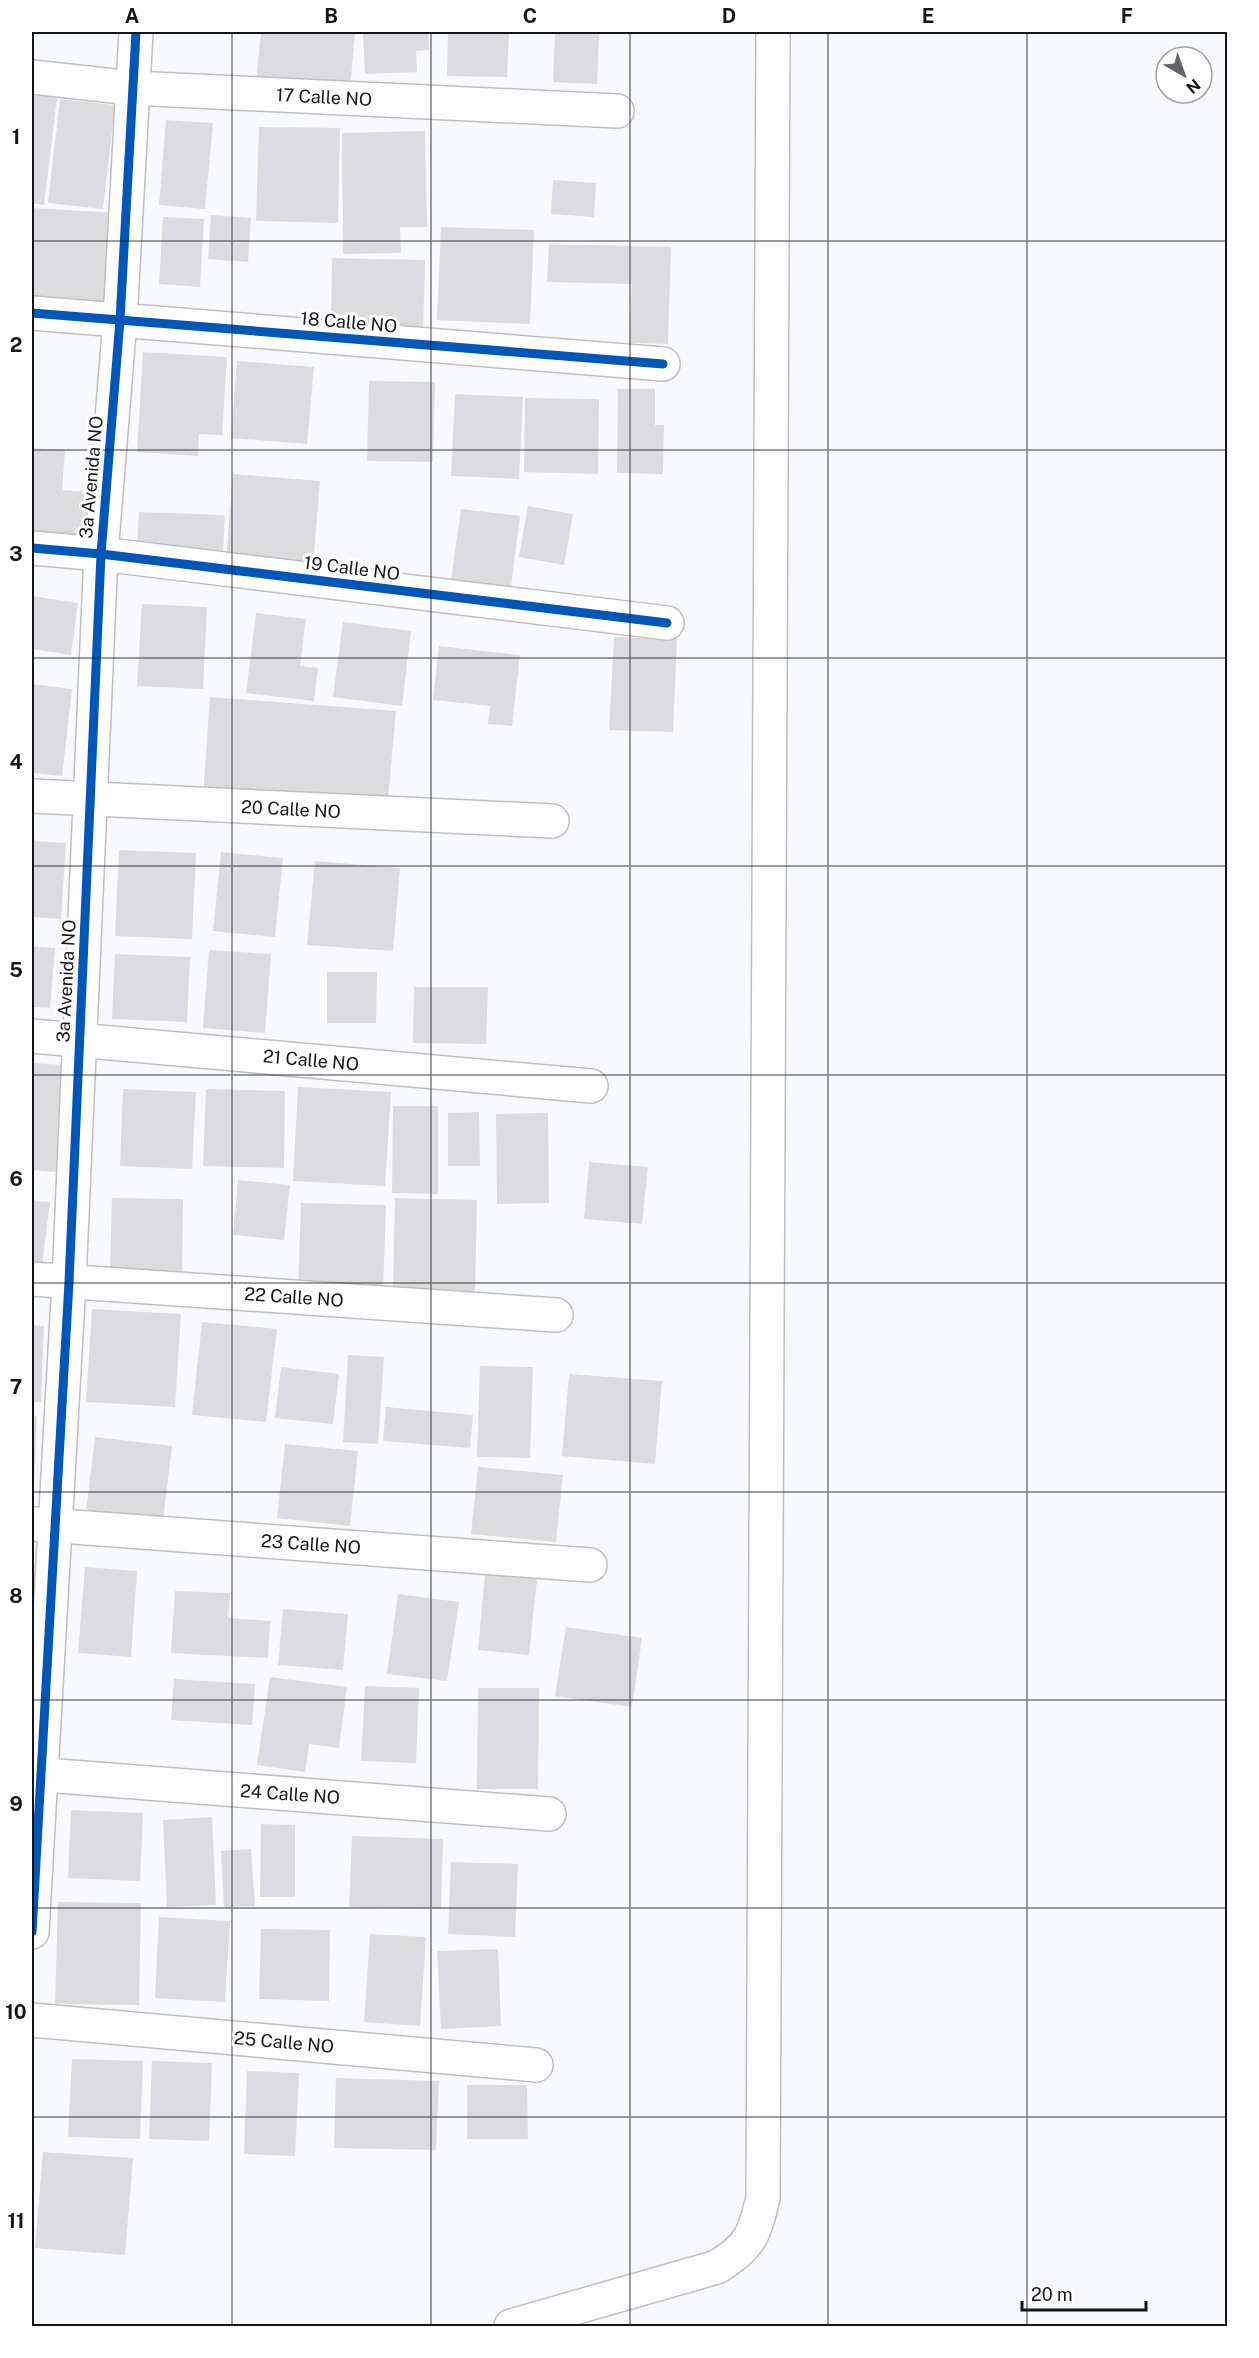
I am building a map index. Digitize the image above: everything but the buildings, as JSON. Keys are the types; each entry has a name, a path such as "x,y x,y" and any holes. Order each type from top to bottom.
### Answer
{"street":[{"name":"3a Avenida NO","path":"32,1932 43,1525 69,1282 101,554 120,320 136,32"},
{"path":"511,2326 717,2267 740,2253 756,2228 763,2198 773,32"},
{"name":"17 Calle NO","path":"32,77 132,88 617,111"},
{"name":"18 Calle NO","path":"32,313 663,364"},
{"name":"19 Calle NO","path":"32,548 101,554 667,623"},
{"name":"20 Calle NO","path":"32,796 552,821"},
{"name":"21 Calle NO","path":"32,1036 591,1086"},
{"name":"22 Calle NO","path":"32,1279 556,1315"},
{"name":"23 Calle NO","path":"43,1525 590,1565"},
{"name":"24 Calle NO","path":"36,1775 549,1814"},
{"name":"25 Calle NO","path":"32,2020 536,2065"}],"cycle path":[{"path":"32,1932 69,1282 101,554 120,320 136,32"},
{"path":"32,313 663,364"},
{"path":"32,548 101,554 667,623"}]}
